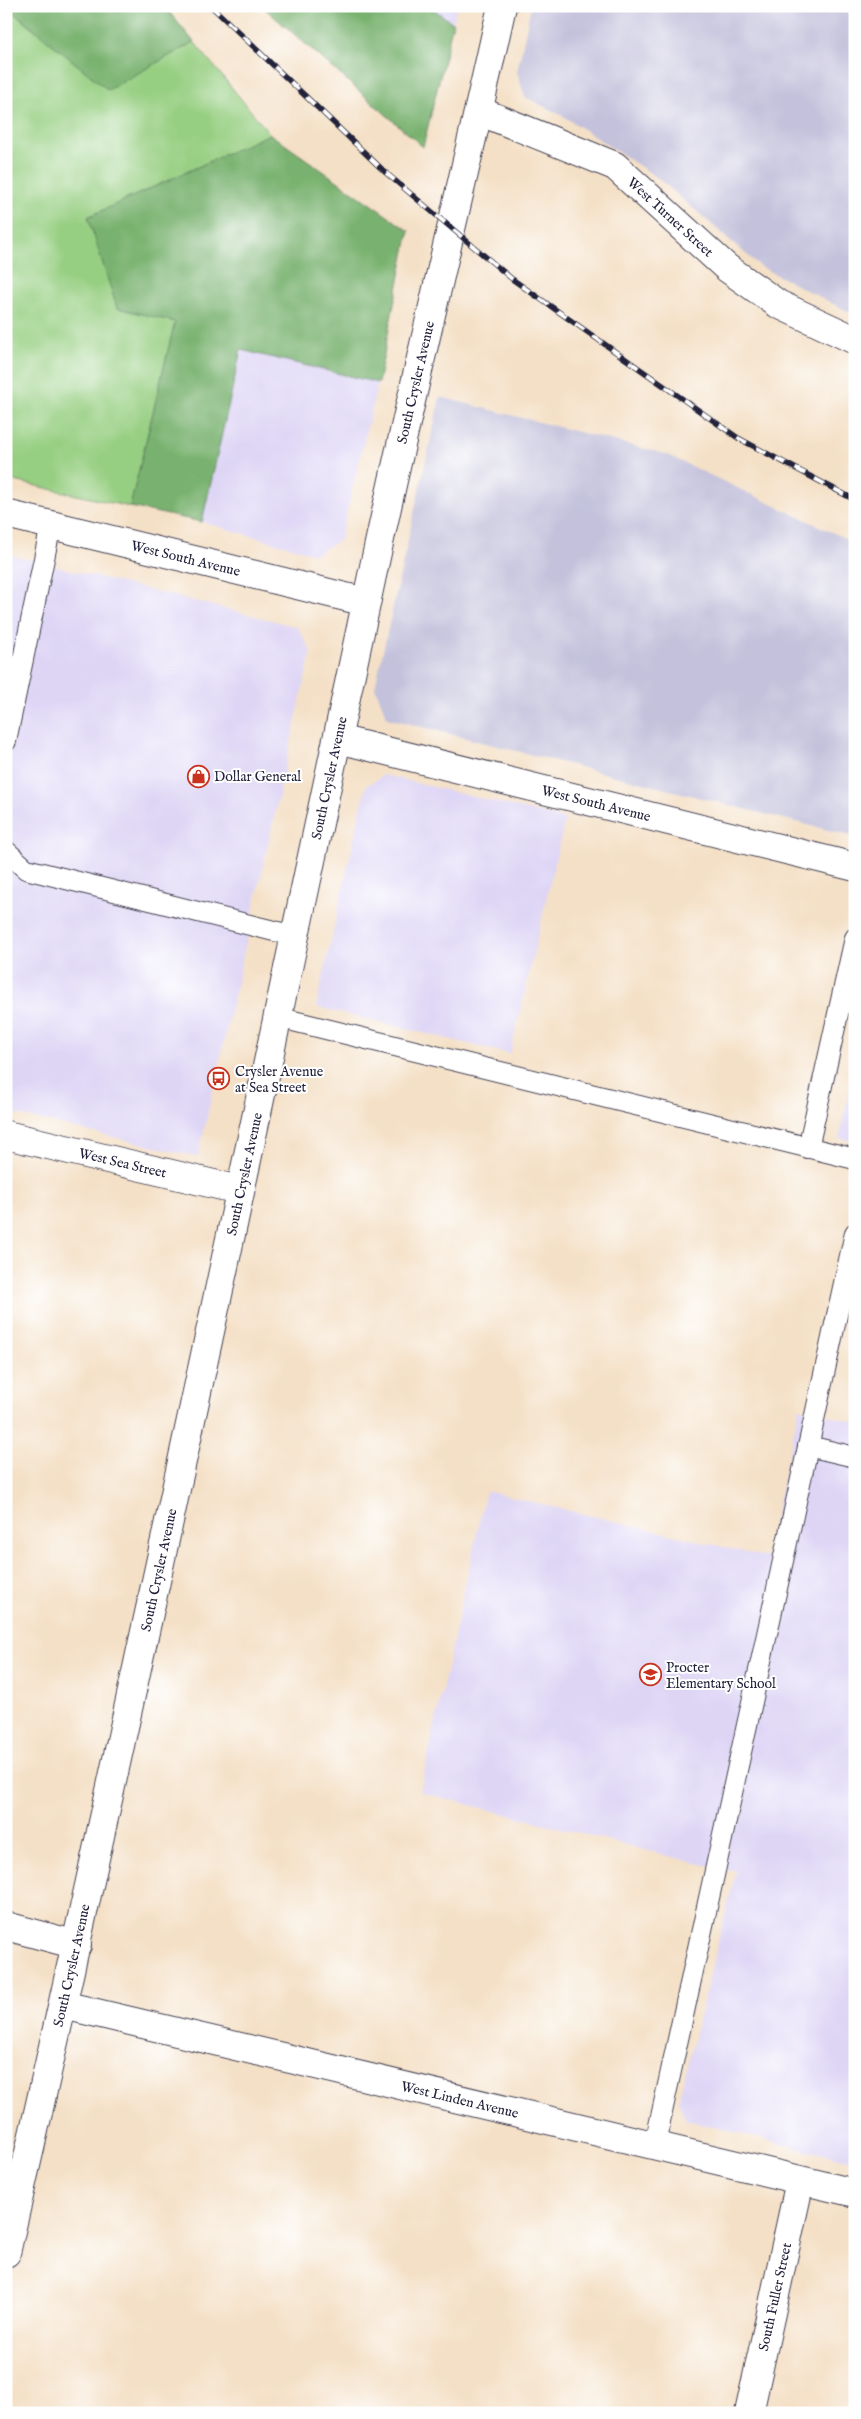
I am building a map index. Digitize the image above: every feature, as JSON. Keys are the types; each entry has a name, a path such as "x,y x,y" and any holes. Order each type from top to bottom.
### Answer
{"street":[{"name":"South Crysler Avenue","path":"6,2253 77,1945 366,602 502,6"},
{"name":"West Turner Street","path":"479,111 615,166 726,268 778,304 855,340"},
{"name":"West South Avenue","path":"6,514 366,602"},
{"name":"West South Avenue","path":"338,739 855,867"},
{"name":"West Sea Street","path":"6,1135 238,1190"},
{"path":"6,1926 77,1945"},
{"name":"West Linden Avenue","path":"63,2005 855,2193"},
{"name":"South Fuller Street","path":"749,2413 800,2181"}],"lane":[{"path":"6,741 51,525"},
{"path":"6,851 26,869 294,936"},
{"path":"808,1148 855,938"},
{"path":"277,1017 855,1159"},
{"path":"655,2144 855,1233"},
{"path":"808,1446 855,1457"}],"shaded area":[{"path":"429,6 457,6 453,23"},
{"path":"531,6 855,6 855,315 761,267 658,178 563,116 525,97 517,72"},
{"path":"241,350 378,383 340,540 315,554 202,522"},
{"path":"440,397 665,454 855,543 855,837 387,718 375,687"},
{"path":"6,554 298,627 311,652 198,1157 6,1112"},
{"path":"384,775 565,819 510,1054 316,1007 366,786"},
{"path":"855,1065 855,1142 839,1138"},
{"name":"Procter Elementary School","path":"799,1408 855,1422 855,2162 686,2120 678,2101 736,1871 696,1863 420,1792 486,1491 766,1557"}],"green space":[{"path":"6,6 108,89 194,42 270,134 88,217 175,322 130,507 6,479"},
{"path":"6,6 164,6 194,42 108,90"},
{"path":"262,6 429,6 453,23 423,147"},
{"path":"270,134 409,231 378,383 241,350 202,522 130,507 175,322 117,308 88,217"}],"railway":[{"path":"211,6 386,173 512,279 738,438 855,500"}],"place":[{"name":"Dollar General","path":"198,776"},
{"name":"Crysler Avenue at Sea Street","path":"219,1079"},
{"name":"Procter Elementary School","path":"650,1675"}]}
